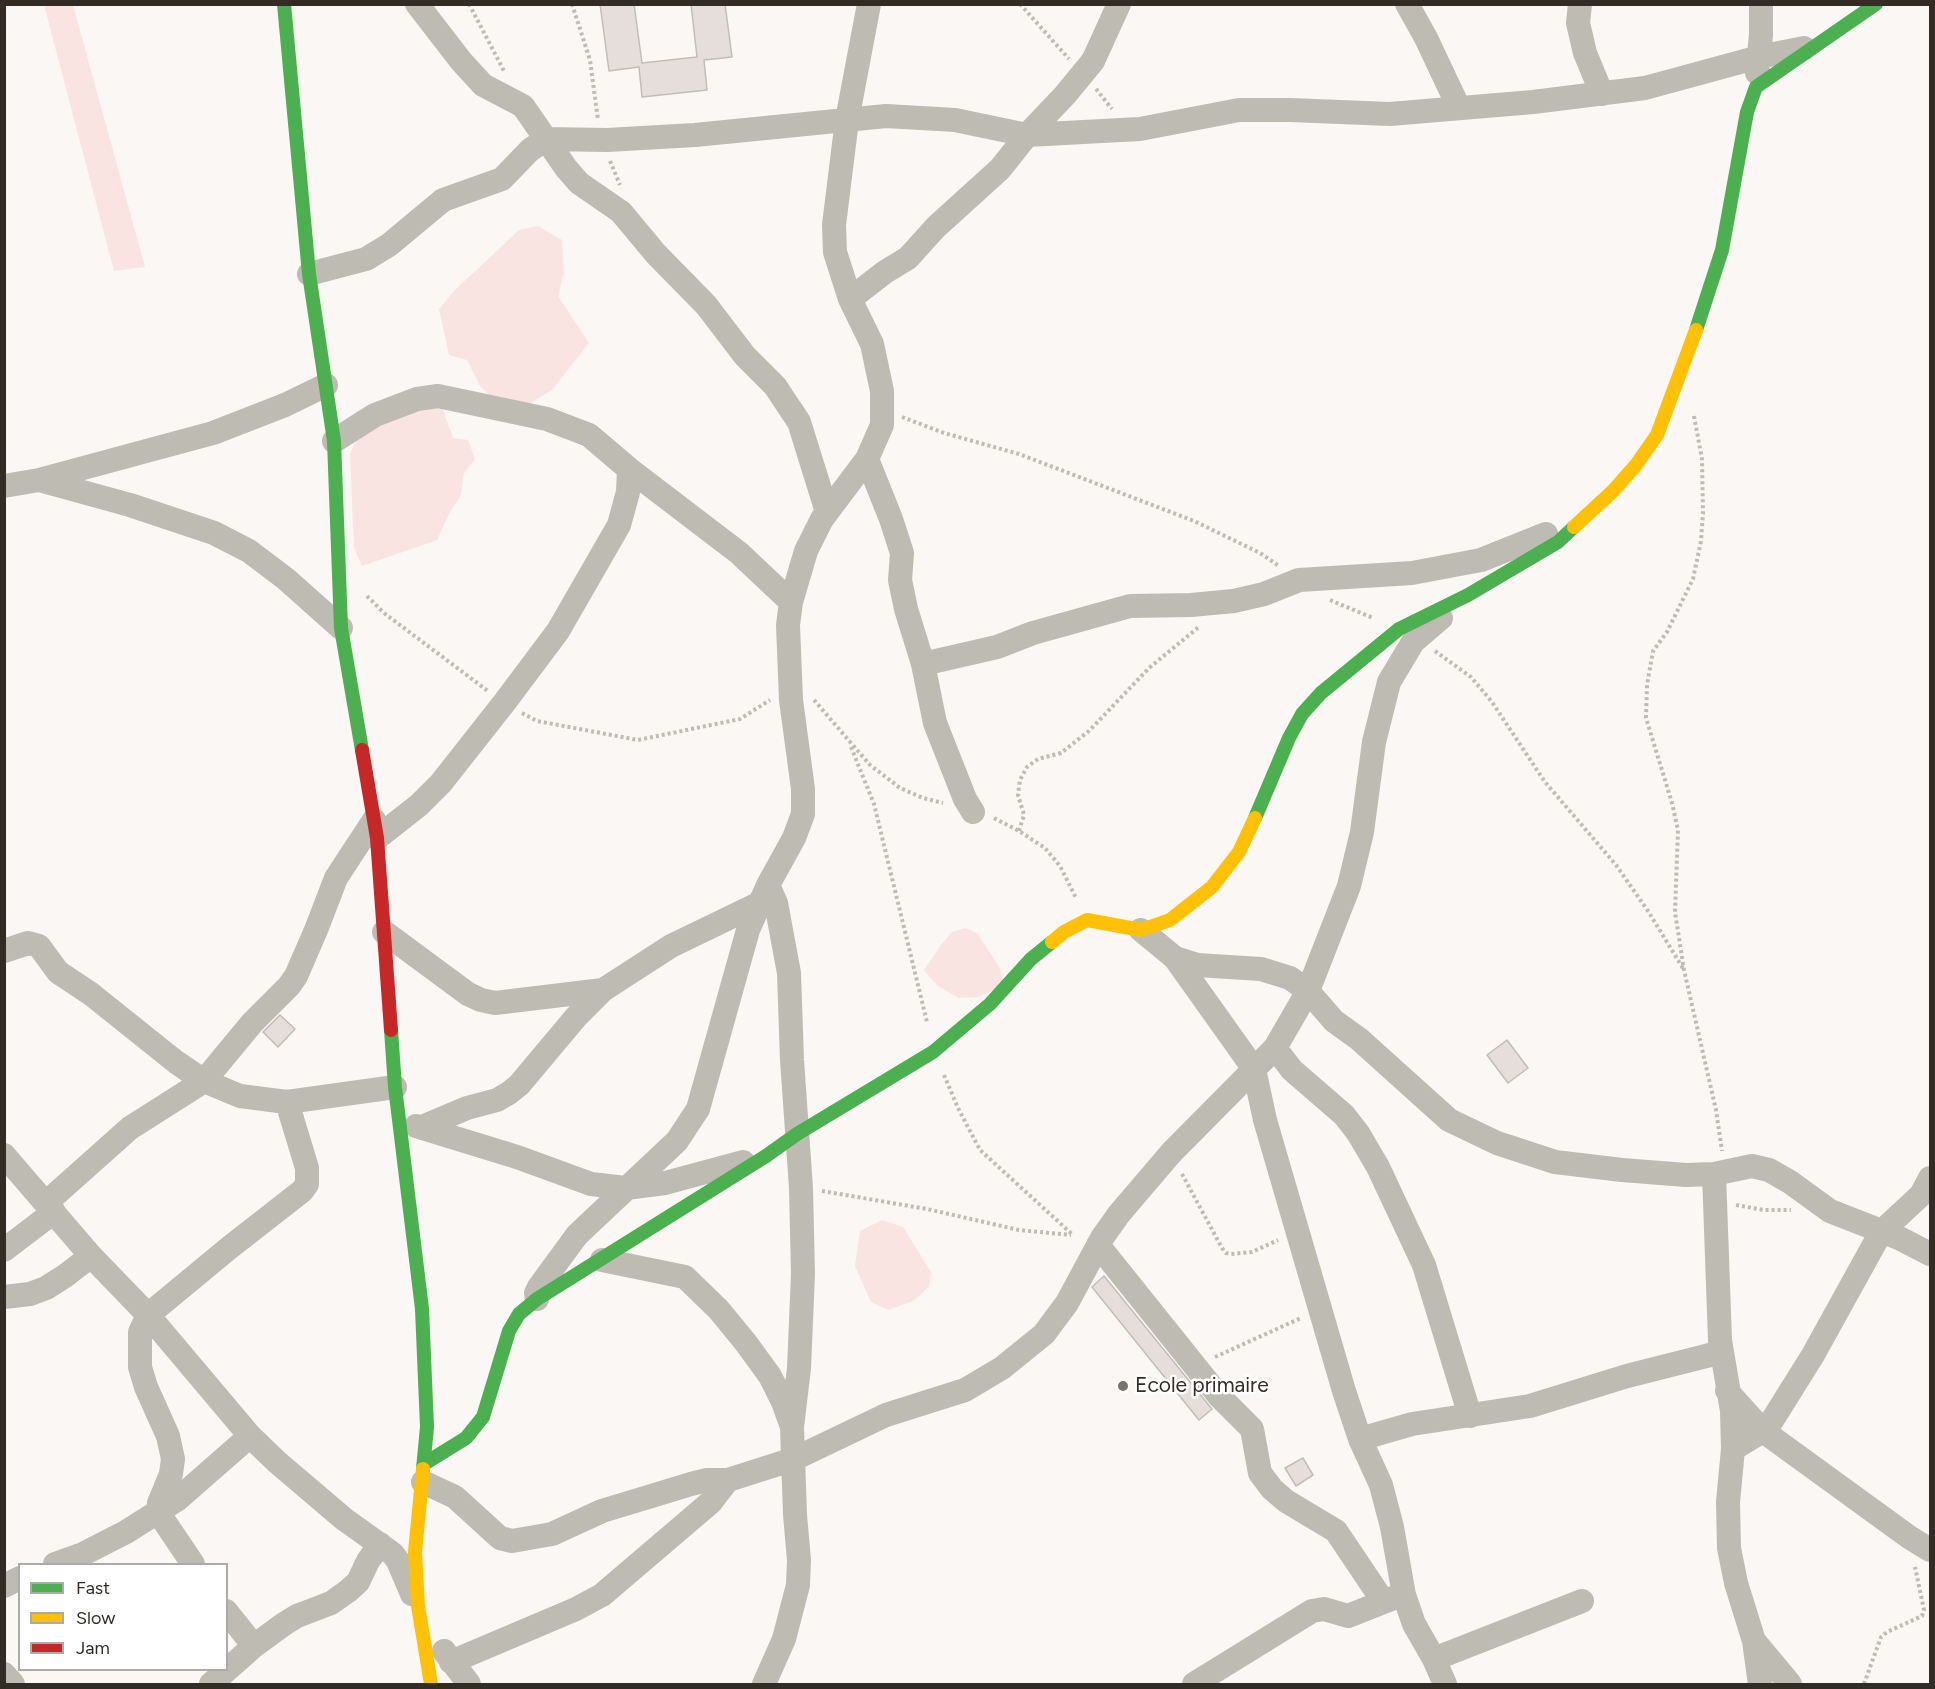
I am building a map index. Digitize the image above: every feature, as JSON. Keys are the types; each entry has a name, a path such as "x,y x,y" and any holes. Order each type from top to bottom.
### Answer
{"street":[{"path":"284,4 309,274 334,441 341,628 376,829 394,1087 411,1125 427,1427 415,1552 418,1606 431,1684"},
{"path":"417,4 460,61 483,85 523,106 579,183 621,212 656,254 706,304 745,356 775,386 799,422 827,512"},
{"path":"537,1299 536,1293 539,1287 577,1235 677,1141 698,1109 748,930 794,838 803,814 803,789 791,690 788,625 791,602 806,551 827,512 867,459 882,425 882,391 872,344 850,299 835,252 834,225 847,120 869,4"},
{"path":"850,299 885,272 908,258 936,227 1000,169 1093,61 1119,4"},
{"path":"1407,4 1459,108"},
{"path":"1580,4 1578,23 1585,53 1602,94"},
{"path":"1141,930 1170,920 1212,887 1239,852 1259,811 1289,738 1302,714 1321,693 1468,595 1558,542 1613,491 1636,465 1657,435 1701,316 1722,250 1746,112 1756,87 1761,35 1761,4"},
{"path":"1756,87 1876,4"},
{"path":"309,274 366,259 389,245 443,200 502,179 530,150 546,140 601,140 695,135 886,116 955,120 1027,135 1140,129 1239,110 1390,114 1533,102 1645,88 1759,57 1813,46"},
{"path":"4,486 39,480 213,433 285,405 326,384"},
{"path":"334,441 375,415 417,399 438,396 547,419 589,435 629,469 739,552 791,602"},
{"path":"867,459 902,553 900,580 906,609 923,664 935,723 965,799 973,812"},
{"path":"4,1250 51,1207 130,1128 204,1081 252,1023 289,986 296,975 336,878 376,829 419,805 441,783 558,631 619,525 628,492 629,469"},
{"path":"39,480 130,505 214,533 249,551 286,579 341,628"},
{"path":"923,664 997,647 1033,633 1130,606 1234,602 1264,594 1299,580 1412,573 1481,560 1518,547 1584,518"},
{"path":"423,1473 455,1497 500,1538 512,1541 552,1534 612,1507 707,1480 728,1480 794,1458 886,1415 964,1390 1002,1368 1044,1334 1067,1303 1100,1242 1135,1193 1171,1153 1275,1048 1308,991 1349,886 1362,832 1374,742 1389,682 1408,634"},
{"path":"411,1125 497,1100 509,1093 519,1085 576,1017 603,990 671,946 764,894"},
{"path":"764,894 776,903 789,974 792,1060 801,1188 803,1274 799,1368 792,1427 799,1560 798,1585 784,1640 764,1684"},
{"path":"423,1473 466,1438 483,1417 508,1331 519,1314 537,1299 602,1260 653,1225 933,1052 990,1004 1031,959 1064,932 1086,920 1141,930 1175,958 1254,1069 1265,1120 1320,1309 1360,1439 1381,1485 1392,1527 1393,1598"},
{"path":"384,932 468,994 481,1000 495,1003 603,990"},
{"path":"4,951 28,943 39,946 58,972 91,994 176,1062 204,1081 240,1096 287,1102 394,1087"},
{"path":"1175,958 1197,965 1261,969 1290,978 1308,991 1334,1021 1359,1039 1449,1120 1497,1143 1555,1162 1686,1175 1718,1173 1752,1166 1768,1170 1790,1182 1830,1211 1899,1238 1930,1254"},
{"path":"1275,1048 1292,1070 1344,1115 1358,1133 1378,1167 1424,1265 1470,1416"},
{"path":"192,1563 164,1521 160,1511 159,1503 171,1474 173,1459 168,1436 146,1387 140,1367 140,1332 148,1316 307,1185 307,1168 287,1102"},
{"path":"411,1125 517,1157 591,1184 626,1188 666,1183 766,1156"},
{"path":"4,1155 91,1256 148,1316 250,1436 344,1519 393,1554 430,1630 451,1662 470,1684"},
{"path":"1718,1173 1722,1352 1731,1411 1733,1449 1728,1502 1729,1548 1736,1583 1754,1641 1760,1684"},
{"path":"1733,1449 1763,1431 1773,1419 1813,1355 1881,1232 1920,1195 1930,1178"},
{"path":"1100,1242 1219,1396 1252,1429 1260,1473 1272,1489 1286,1501 1336,1531 1414,1624 1445,1684"},
{"path":"4,1297 30,1294 46,1288 91,1256"},
{"path":"602,1260 685,1278 719,1310 770,1376 792,1427"},
{"path":"1360,1439 1412,1424 1530,1406 1628,1376 1722,1352"},
{"path":"1727,1391 1763,1431 1930,1550"},
{"path":"58,1563 83,1554 160,1511 178,1499 250,1436"},
{"path":"451,1662 576,1609 602,1595 711,1502 728,1480"},
{"path":"228,1669 254,1646 297,1616 332,1603 348,1591 358,1582 368,1561 380,1544"},
{"path":"4,1586 18,1579"},
{"path":"1194,1684 1312,1611 1324,1609 1348,1616 1393,1598"},
{"path":"1434,1659 1582,1601"},
{"path":"228,1614 254,1646"},
{"path":"1754,1641 1790,1684"},
{"path":"211,1684 226,1671"},
{"path":"4,1674 13,1684"}],"path":[{"path":"469,4 523,106"},
{"path":"572,4 590,60 601,140 621,189 621,212"},
{"path":"1692,406 1702,459 1701,541 1693,579 1667,632 1653,651 1647,685 1646,718 1678,830 1676,912 1684,970 1721,1141 1718,1173 1731,1203 1738,1207 1764,1210 1830,1211"},
{"path":"882,410 944,433 1019,454 1194,521 1260,553 1339,605 1408,634 1471,677 1492,702 1545,782 1616,865 1648,911 1684,970"},
{"path":"339,568 384,613 504,703 537,721 638,740 740,719 762,704 791,690 809,694 870,765 900,788 923,798 987,815 1020,831 1045,848 1060,866 1086,920"},
{"path":"1020,831 1024,815 1018,795 1020,780 1027,767 1038,759 1061,753 1089,731 1149,668 1234,602"},
{"path":"849,742 874,804 933,1052 958,1108 980,1150 1073,1235"},
{"path":"1171,1153 1226,1253 1252,1252 1299,1233"},
{"path":"801,1188 927,1209 1019,1230 1073,1235 1100,1242"},
{"path":"1196,1367 1320,1309"},
{"path":"1909,1537 1924,1610 1922,1616"},
{"path":"1864,1684 1881,1637 1887,1632 1930,1613"}],"shaded area":[{"path":"44,5 73,5 145,267 114,271"},
{"path":"538,226 562,240 564,273 558,296 589,343 552,390 529,404 499,405 480,386 467,360 449,355 439,309 454,291 519,230"},
{"path":"438,396 453,438 468,440 475,459 464,473 461,495 437,540 362,566 354,548 350,454 357,439 385,415"},
{"path":"965,928 977,933 1000,968 1004,985 978,997 959,998 938,986 924,970 952,932"},
{"path":"882,1220 903,1227 931,1272 929,1287 913,1301 888,1310 871,1302 855,1266 860,1231"}],"building":[{"path":"600,4 634,4 642,63 697,57 691,4 725,4 732,57 704,60 707,90 642,97 639,67 609,71"},
{"path":"280,1015 295,1029 278,1047 263,1032"},
{"path":"1507,1040 1528,1068 1508,1083 1487,1055"},
{"path":"1104,1276 1212,1409 1199,1420 1092,1287"},
{"path":"1303,1458 1313,1475 1296,1486 1285,1468"}],"traffic: fast":[{"path":"284,4 309,274 334,441 341,628 362,750"},
{"path":"1696,330 1722,250 1747,112 1756,87 1876,4"},
{"path":"1255,818 1289,738 1302,714 1321,693 1399,629 1468,595 1558,542 1574,527"},
{"path":"424,1464 466,1438 483,1417 509,1331 519,1314 537,1299 766,1156 797,1134 933,1052 990,1004 1031,959 1052,942"},
{"path":"391,1030 395,1087 422,1309 427,1427 423,1469"}],"traffic: slow":[{"path":"1574,527 1613,491 1636,465 1657,435 1696,330"},
{"path":"1052,942 1064,932 1087,920 1141,930 1170,920 1212,887 1239,852 1255,818"},
{"path":"423,1469 415,1552 418,1606 431,1684"}],"traffic: jam":[{"path":"362,750 377,838 391,1030"}],"place":[{"name":"Ecole primaire","path":"1123,1386"}]}
